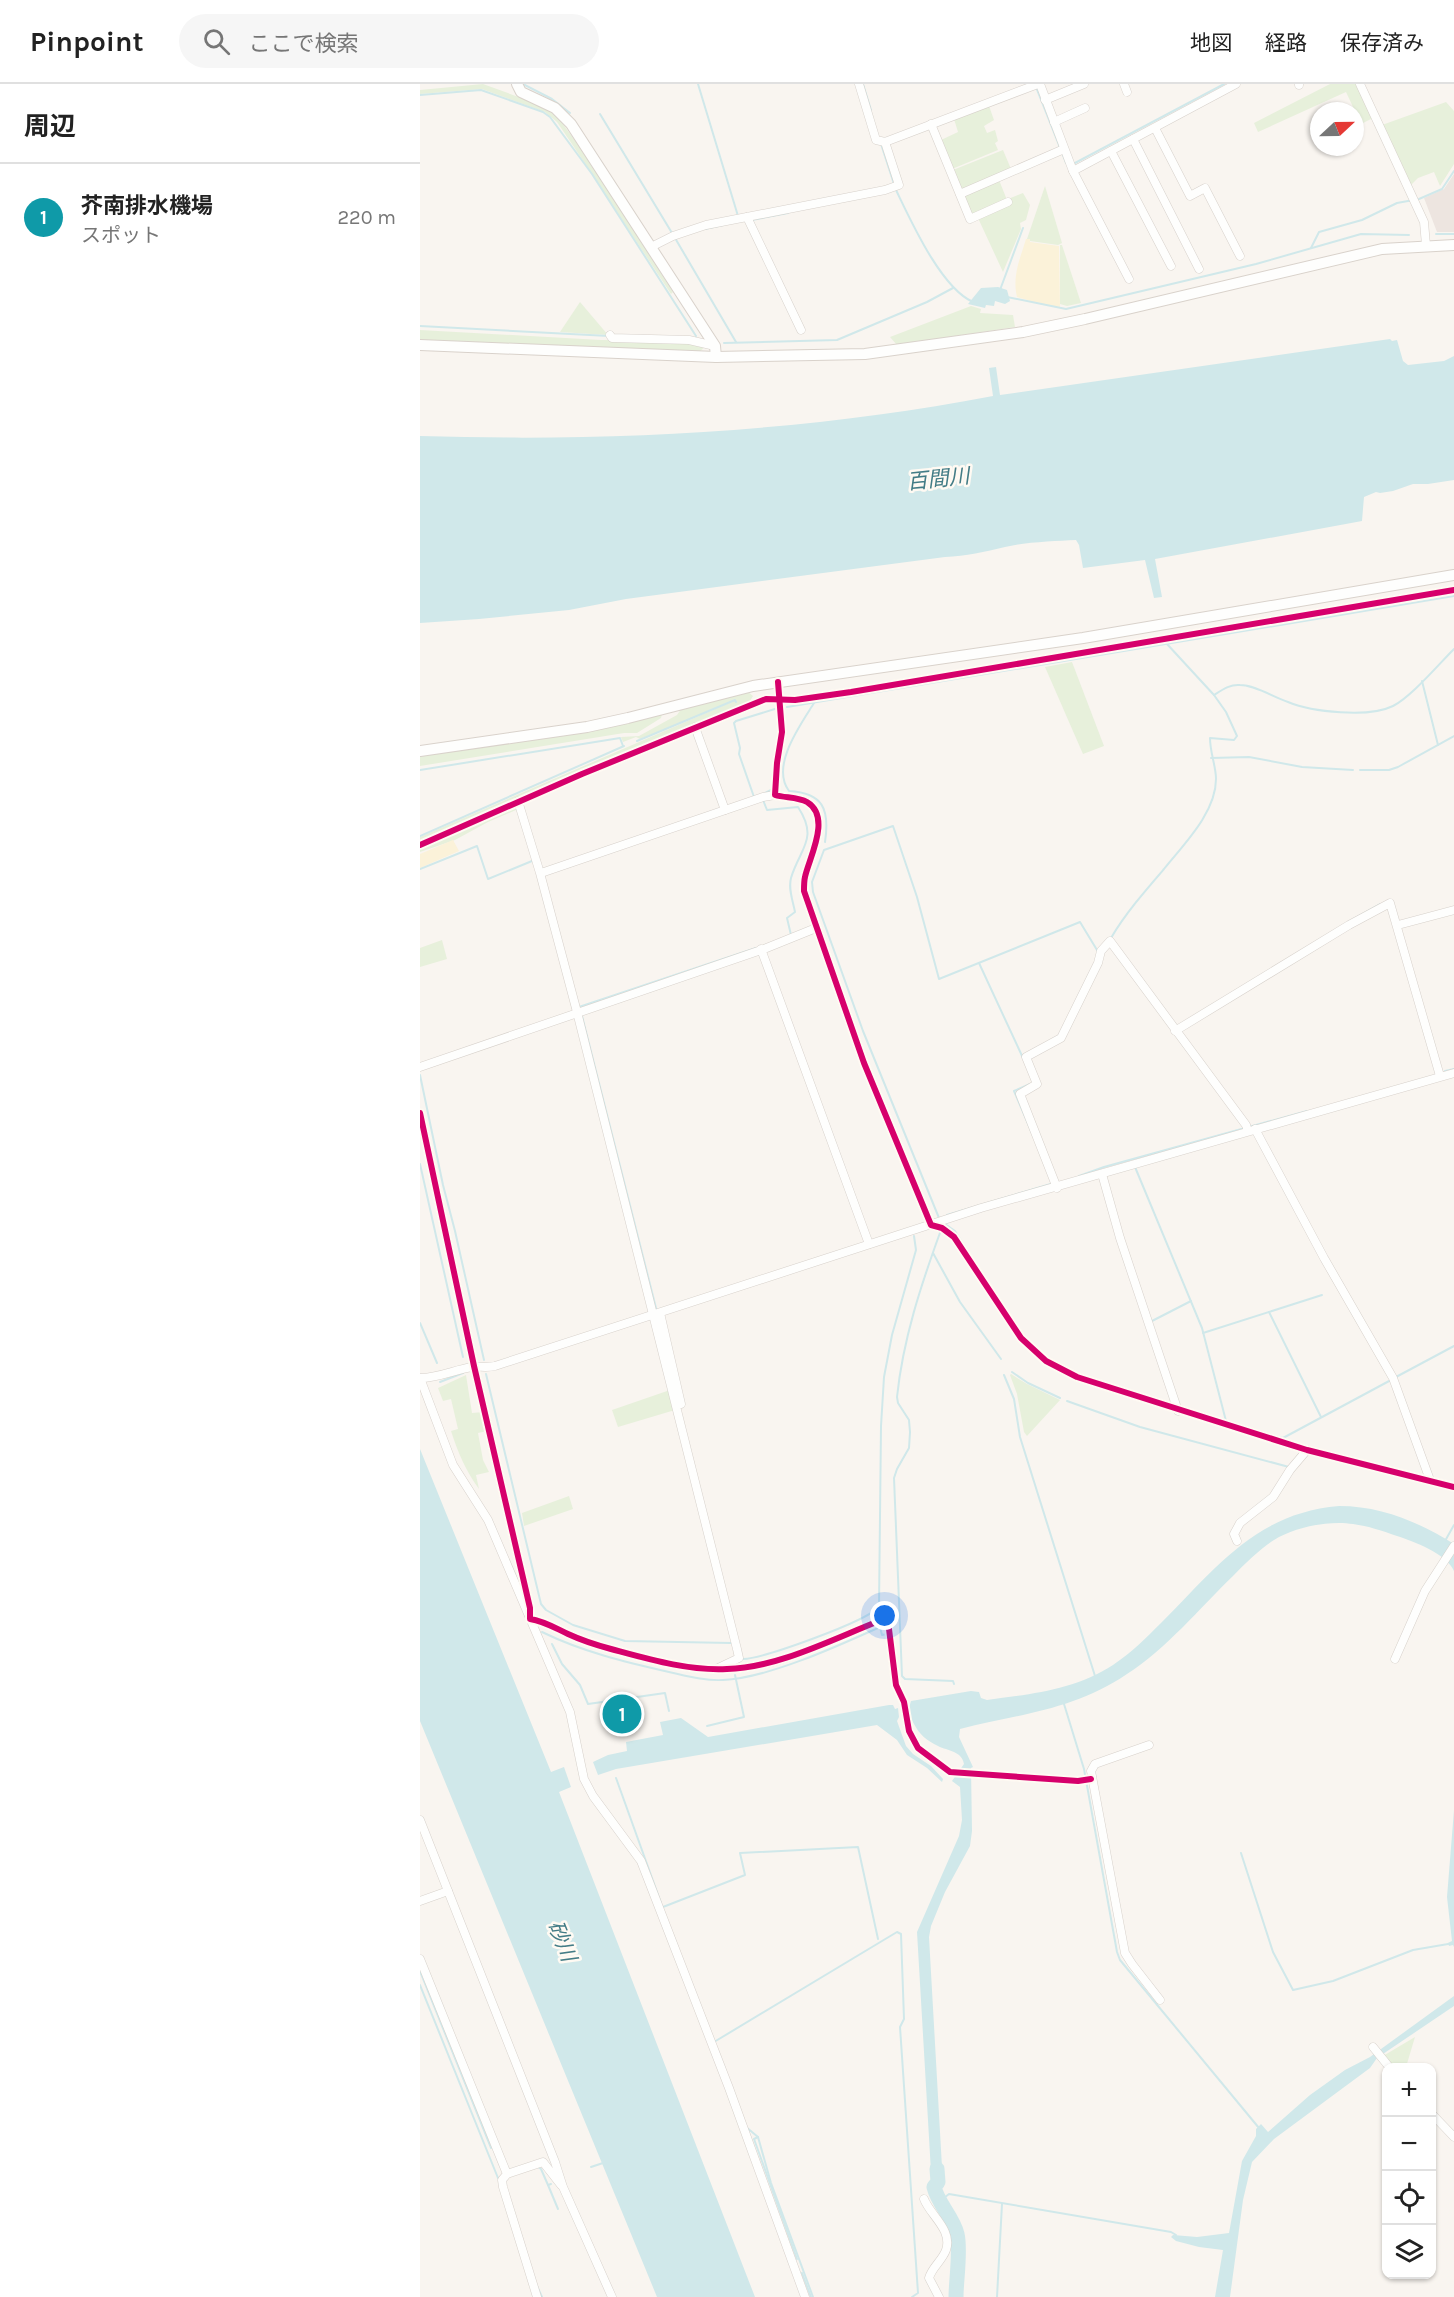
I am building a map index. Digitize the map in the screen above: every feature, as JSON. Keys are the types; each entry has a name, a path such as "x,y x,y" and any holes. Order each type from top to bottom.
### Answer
{"street":[{"path":"516,84 521,92 555,108 571,124 716,352"},
{"path":"859,84 876,140 882,141 1037,85 1072,171 1130,279"},
{"path":"1045,100 1084,84"},
{"path":"1072,171 1236,84"},
{"path":"1360,84 1424,222 1426,245"},
{"path":"1054,122 1085,108"},
{"path":"931,124 970,219 1008,202"},
{"path":"1155,128 1190,196 1205,188 1240,256"},
{"path":"1132,140 1199,269"},
{"path":"651,247 700,226 748,220 895,187 899,185 882,141"},
{"path":"960,194 1062,150"},
{"path":"1111,151 1171,266"},
{"path":"748,220 801,330"},
{"path":"420,345 865,354 990,337 1085,320 1391,247 1454,245"},
{"path":"611,336 689,340 716,352"},
{"path":"420,751 628,718 753,686 1083,638 1454,575"},
{"path":"420,845 518,801 766,699 795,700 851,692 1454,590"},
{"path":"775,795 782,732 778,682"},
{"path":"695,727 725,808"},
{"path":"544,872 725,808 775,795 806,801 817,815 816,846 805,876 804,891 864,1063 930,1222 954,1237 1013,1329 1028,1346 1046,1361 1077,1377 1306,1451 1454,1487"},
{"path":"518,801 540,873 681,1404"},
{"path":"1175,1031 1373,911 1390,903 1440,1076"},
{"path":"1398,925 1454,910"},
{"path":"420,1067 764,949 816,928"},
{"path":"1057,1188 1020,1094 1037,1084 1026,1057 1061,1038 1098,963 1101,951 1110,941 1249,1128 1393,1379 1430,1480"},
{"path":"764,949 868,1242"},
{"path":"805,2297 733,2100 641,1862 593,1796 584,1779 570,1712 488,1521 453,1465 420,1378 438,1376 474,1366 486,1368 495,1366 930,1222 1057,1188 1249,1128 1454,1072"},
{"path":"420,1113 474,1366 531,1608 530,1619"},
{"path":"1102,1174 1120,1238 1178,1408"},
{"path":"656,1314 739,1658 714,1670"},
{"path":"1237,1541 1234,1534 1240,1522 1273,1497 1290,1470 1306,1451"},
{"path":"1395,1659 1414,1612 1454,1546"},
{"path":"530,1619 540,1620 587,1642 611,1649 693,1668 714,1670 765,1663 885,1620 890,1629 896,1685 904,1706 909,1731 918,1748 950,1772 973,1775 1088,1779"},
{"path":"1149,1745 1095,1764 1088,1779 1125,1953 1160,2000"},
{"path":"420,1820 563,2187 612,2297"},
{"path":"420,1901 448,1891"},
{"path":"420,1959 507,2174"},
{"path":"1373,2047 1386,2063"},
{"path":"1434,2117 1454,2137"},
{"path":"537,2297 502,2180 507,2174 543,2162 563,2187"},
{"path":"924,2199 942,2227 947,2241 946,2250 931,2270 928,2278 939,2297"}],"shaded area":[{"path":"1454,174 1454,232 1437,232 1424,198 1444,189"}],"green space":[{"path":"483,84 535,103 557,116 587,157 673,292 671,294 557,122 545,112 482,89 420,94 420,90"},
{"path":"1330,84 1357,84 1373,118 1364,122 1364,102 1351,102 1346,92 1324,102 1310,102 1310,108 1258,132 1254,123"},
{"path":"1446,102 1454,111 1454,164 1440,186 1434,172 1418,178 1410,186 1382,125"},
{"path":"989,106 994,120 984,126 987,133 995,130 998,141 995,143 998,150 952,169 941,140 958,132 954,119"},
{"path":"1003,150 1011,169 961,189 953,170"},
{"path":"999,180 1007,200 971,214 964,196"},
{"path":"1045,186 1062,243 1058,245 1027,239"},
{"path":"1023,193 1030,205 1026,220 1020,223 1021,229 1003,272 978,218 1008,199"},
{"path":"1060,245 1062,245 1081,303 1067,306 1060,304"},
{"path":"580,302 608,335 560,332"},
{"path":"971,306 981,309 980,313 1013,315 1015,327 897,345 890,337"},
{"path":"420,330 601,340 686,341 705,347 699,352 420,341"},
{"path":"1072,662 1104,746 1083,754 1045,667"},
{"path":"747,691 753,696 750,701 420,842 420,837 736,700 640,739 636,737 623,742 621,737 639,736 677,715 681,709"},
{"path":"662,714 661,718 637,733 624,733 420,766 420,755"},
{"path":"514,806 519,812 516,810 455,840 420,852 420,848"},
{"path":"442,940 447,959 420,967 420,948"},
{"path":"1011,1374 1060,1400 1027,1436 1024,1432"},
{"path":"466,1375 472,1413 483,1412 487,1431 478,1433 483,1460 489,1472 476,1475 479,1489 463,1462 451,1431 458,1429 451,1399 443,1401 438,1388"},
{"path":"670,1390 675,1410 618,1427 612,1410"},
{"path":"569,1496 573,1509 524,1526 522,1513"},
{"path":"1415,2037 1407,2063 1390,2063 1383,2056"}],"sand":[{"path":"1026,239 1030,239 1030,242 1059,246 1060,307 1017,297 1016,275"},
{"path":"453,840 459,851 420,868 420,854"}],"water":[{"path":"998,287 1007,290 1010,301 1005,304 995,301 994,306 986,305 985,308 968,304 981,288"},
{"name":"百間川","path":"1390,339 1397,340 1403,361 1408,365 1444,361 1454,356 1454,480 1413,484 1364,497 1362,521 1155,559 1162,597 1154,598 1145,560 1083,568 1076,540 1022,544 968,555 626,599 569,610 420,623 420,436 636,435 779,426 851,418 993,396 989,368 996,367 1000,395"},
{"name":"砂川","path":"420,1449 551,1772 564,1767 571,1787 559,1792 755,2297 657,2297 420,1721"},
{"path":"1339,1506 1385,1512 1413,1522 1441,1536 1454,1544 1454,1571 1444,1559 1429,1549 1375,1529 1344,1523 1302,1528 1282,1535 1263,1548 1155,1653 1107,1686 1067,1703 960,1729 959,1737 973,1767 971,1768 972,1831 970,1846 945,1892 931,1926 929,1937 943,2185 932,2189 917,1932 959,1836 962,1820 960,1787 952,1781 964,1764 958,1754 934,1744 921,1734 910,1716 911,1701 971,1691 979,1692 981,1698 987,1700 1020,1696 1052,1690 1083,1680 1113,1665 1132,1650 1240,1546 1284,1520 1310,1511"},
{"path":"893,1705 895,1709 898,1708 897,1721 906,1746 913,1754 931,1766 943,1779 942,1782 927,1768 907,1755 897,1740 877,1725 616,1769 598,1775 593,1762 608,1755 627,1751 626,1742 663,1735 660,1722 681,1718 708,1737"},
{"path":"1454,1810 1454,1947 1449,1946 1448,1943 1452,1941 1447,1897"},
{"path":"1454,1996 1454,2006 1377,2058 1370,2068 1274,2139 1252,2162 1243,2200 1230,2297 1215,2297 1223,2250 1199,2247 1176,2241 1171,2237 1173,2235 1197,2237 1229,2233 1242,2161 1256,2136 1256,2129 1261,2124 1268,2132 1310,2095 1345,2070 1370,2057"}],"waterway":[{"path":"523,84 552,99 570,113"},
{"path":"698,84 738,216"},
{"path":"863,84 871,110"},
{"path":"1075,163 1224,84"},
{"path":"1036,87 1066,163"},
{"path":"420,95 481,90 543,112 550,117 592,174 696,336"},
{"path":"600,114 672,233"},
{"path":"881,144 894,184"},
{"path":"1311,248 1319,232 1362,220 1397,203 1419,199 1442,189 1454,171"},
{"path":"896,190 939,269 961,294 973,302"},
{"path":"752,220 788,213"},
{"path":"705,229 723,225"},
{"path":"1000,290 1023,228"},
{"path":"1007,297 1066,309 1256,264 1361,234 1409,235"},
{"path":"1436,234 1454,234"},
{"path":"675,238 736,342"},
{"path":"724,343 837,340 927,302 953,288"},
{"path":"420,326 609,336"},
{"path":"787,707 1454,596"},
{"path":"1111,938 1136,903 1197,828 1211,804 1216,779 1210,738 1234,740 1237,736 1226,712 1214,695 1167,644"},
{"path":"1214,695 1229,686 1240,685 1252,687 1311,709 1356,713 1383,710 1408,696 1454,649"},
{"path":"1422,681 1438,745"},
{"path":"637,741 735,700 736,702"},
{"path":"814,703 795,733 783,770 784,781 789,791 810,795 822,805 826,820 825,842"},
{"path":"754,797 739,754 740,748 734,723 778,708"},
{"path":"1360,770 1389,770 1398,767 1454,736"},
{"path":"420,770 620,738 623,746"},
{"path":"420,836 624,746"},
{"path":"1211,758 1249,757 1302,767 1353,770"},
{"path":"763,794 771,790"},
{"path":"763,800 767,810 798,807 807,827 806,843 790,882 795,912 787,918 791,935"},
{"path":"939,1218 863,1031 813,892 812,882 824,850 893,826 917,897 939,979 1080,922 1097,950"},
{"path":"420,869 477,846 488,879 532,861"},
{"path":"1348,922 1380,904"},
{"path":"579,1007 756,948"},
{"path":"979,963 1023,1058"},
{"path":"582,1016 657,1312"},
{"path":"1445,1071 1454,1069"},
{"path":"420,1075 484,1360"},
{"path":"1030,1084 1014,1091 1032,1133"},
{"path":"1079,1176 1104,1167 1307,1111"},
{"path":"420,1164 463,1357"},
{"path":"1135,1167 1202,1328 1226,1421"},
{"path":"947,1215 1054,1183"},
{"path":"945,1224 955,1231 972,1258"},
{"path":"941,1230 908,1333 900,1375 898,1403 909,1420 910,1432 909,1448 894,1478 902,1676 905,1679 953,1681 954,1684"},
{"path":"743,1659 772,1653 814,1638 870,1614 879,1607 881,1426 884,1377 892,1335 916,1250 914,1236"},
{"path":"933,1253 960,1302 1001,1359"},
{"path":"1203,1333 1322,1295"},
{"path":"1152,1321 1191,1301"},
{"path":"1269,1312 1321,1417"},
{"path":"420,1323 437,1363"},
{"path":"1396,1377 1454,1346"},
{"path":"1012,1372 1028,1383 1060,1398"},
{"path":"440,1382 463,1373"},
{"path":"486,1374 541,1604 546,1610 573,1625 625,1641 731,1643"},
{"path":"1004,1375 1014,1399 1020,1437 1095,1676"},
{"path":"1274,1436 1283,1438 1391,1380"},
{"path":"1067,1401 1140,1427 1289,1467"},
{"path":"1445,1541 1454,1525"},
{"path":"542,1632 589,1651 620,1660 689,1677 716,1680 761,1674 824,1652 880,1627 882,1635 887,1634"},
{"path":"552,1644 562,1664 580,1685 588,1704 665,1693 669,1711"},
{"path":"707,1726 744,1717 735,1675"},
{"path":"1064,1704 1084,1769 1120,1960 1259,2128"},
{"path":"616,1778 661,1903"},
{"path":"663,1907 745,1875 740,1853 858,1847 878,1939"},
{"path":"1241,1853 1273,1952 1293,1990 1333,1981 1413,1950 1454,1943"},
{"path":"714,2042 897,1932 901,1934 904,2019 900,2027 918,2293 912,2297"},
{"path":"420,1971 491,2148"},
{"path":"420,1985 498,2178"},
{"path":"746,2127 758,2137 771,2183 813,2297"},
{"path":"758,2137 754,2139 797,2259"},
{"path":"591,2167 603,2163"},
{"path":"538,2167 548,2185 551,2184"},
{"path":"937,2169 938,2182 934,2187 957,2234 956,2297"},
{"path":"548,2185 558,2209"},
{"path":"940,2201 949,2194 1171,2232 1176,2235"},
{"path":"997,2297 1002,2204"},
{"path":"802,2273 811,2297"},
{"path":"537,2286 542,2297"}],"cycle path":[{"path":"420,845 582,774 766,699 795,700 851,692 1454,590"},
{"path":"778,682 782,732 775,795 807,802 818,817 817,838 805,877 804,891 864,1063 931,1225 942,1228 954,1237 1021,1338 1046,1361 1077,1377 1307,1450 1454,1487"},
{"path":"420,1113 474,1366 530,1608 530,1619 545,1623 583,1640 639,1657 668,1664 712,1669 765,1664 885,1620 889,1629 896,1685 904,1702 909,1731 918,1748 950,1772 1078,1781 1091,1779"}],"place":[{"name":"芥南排水機場","path":"622,1714"}]}
